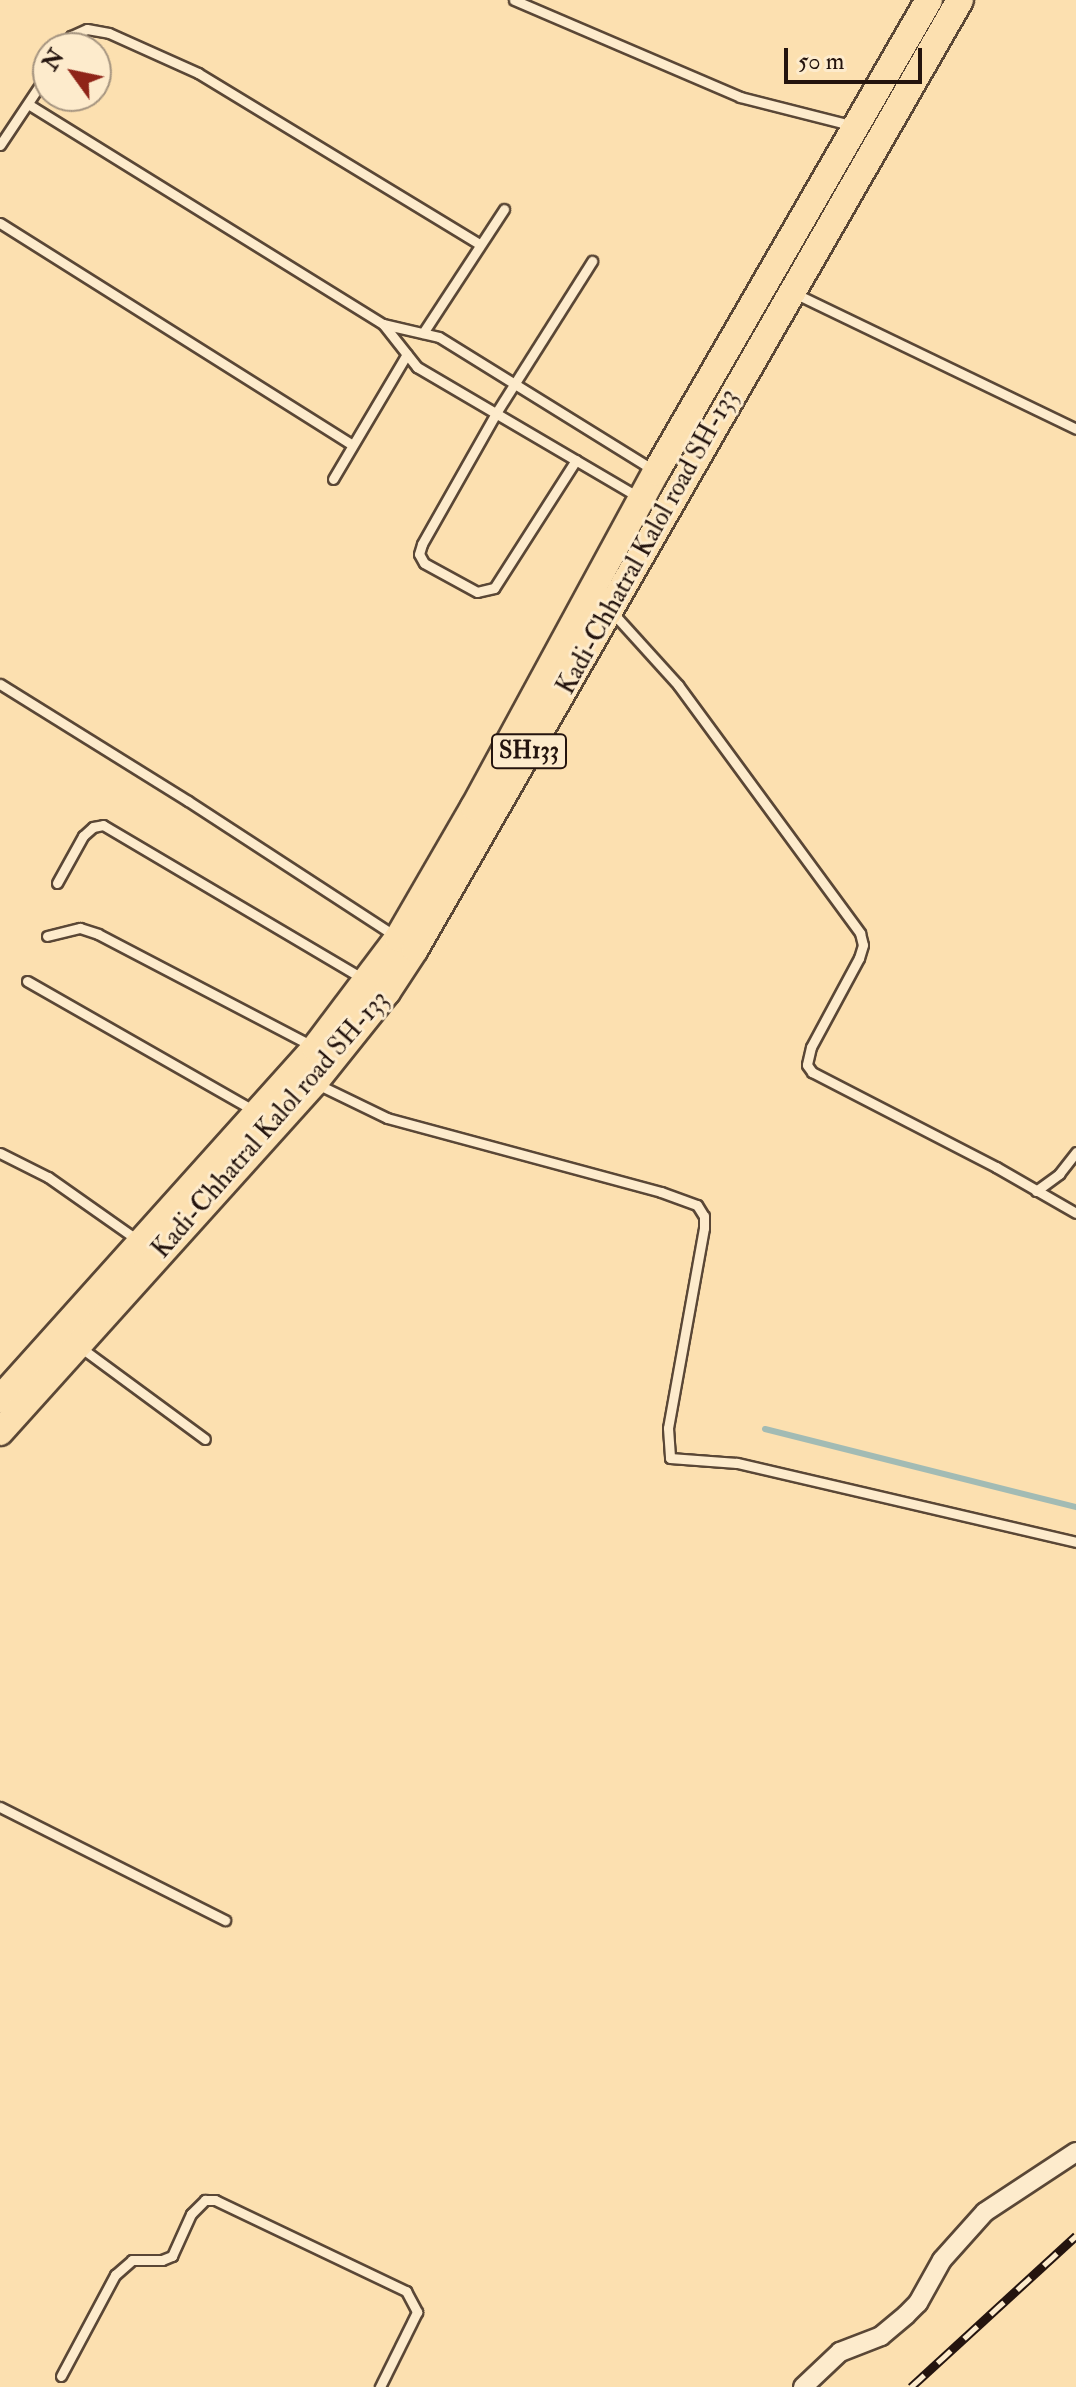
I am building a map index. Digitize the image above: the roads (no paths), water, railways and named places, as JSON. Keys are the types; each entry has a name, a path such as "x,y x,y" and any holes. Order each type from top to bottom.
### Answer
{"main road":[{"name":"Kadi-Chhatral Kalol road SH-133","path":"0,1432 314,1083 324,1054 366,981 398,938 656,472 929,0"},
{"name":"Kadi-Chhatral Kalol road SH-133","path":"0,1399 258,1113 324,1054 415,949 960,0"}],"street":[{"path":"803,2387 840,2352 881,2336 906,2315 918,2303 942,2260 977,2220 1076,2152"}],"lane":[{"path":"514,0 740,97 858,127"},
{"path":"80,32 87,29 104,32"},
{"path":"112,34 198,73 479,244"},
{"path":"0,145 32,98"},
{"path":"28,104 383,324 439,337 656,472"},
{"path":"423,333 504,209"},
{"path":"0,223 351,444"},
{"path":"576,460 494,588 477,592 424,563 419,554 422,544 496,413 592,261"},
{"path":"791,291 1076,429"},
{"path":"383,324 417,367 642,499"},
{"path":"333,479 407,354"},
{"path":"610,610 678,685 860,933 863,945 859,958 811,1047 807,1065 812,1072 1076,1213"},
{"path":"0,684 227,826 398,938"},
{"path":"57,883 83,836 93,827 103,825 366,981"},
{"path":"47,936 80,928 98,934 324,1054"},
{"path":"27,981 258,1113"},
{"path":"314,1083 387,1118 661,1192 697,1205 704,1216 704,1228 668,1428 670,1458 737,1463 1076,1542"},
{"path":"1036,1191 1059,1174 1076,1152"},
{"path":"0,1153 48,1177 141,1243"},
{"path":"77,1345 205,1439"},
{"path":"0,1807 225,1920"},
{"path":"61,2376 115,2275 132,2260 162,2260 172,2256 191,2214 205,2200 215,2200 406,2291 417,2312 380,2387"}],"waterway":[{"path":"765,1429 1076,1507"}],"railway":[{"path":"911,2387 1076,2236"}]}
